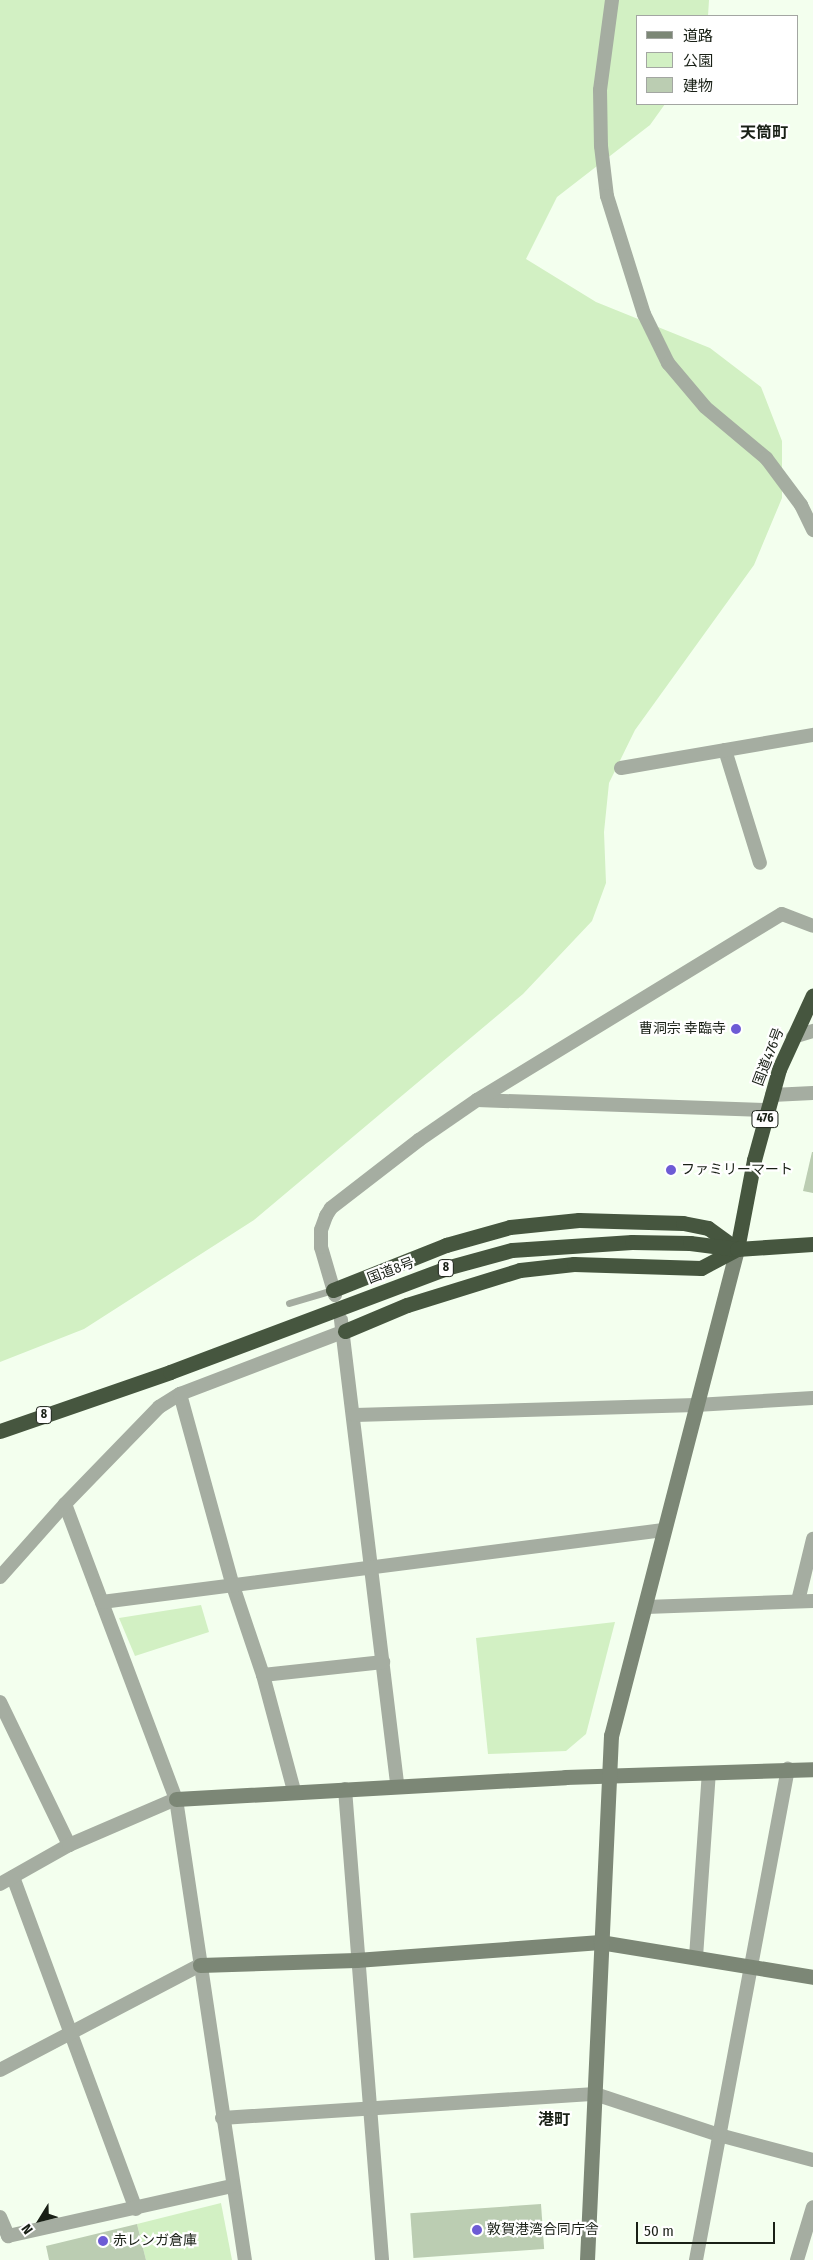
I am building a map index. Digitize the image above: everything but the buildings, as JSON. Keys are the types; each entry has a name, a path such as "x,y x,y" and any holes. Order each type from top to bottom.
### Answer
{"highway":[{"name":"国道476号","path":"737,1249 772,1095 793,1037 813,995"},
{"path":"334,1292 446,1245 510,1227 579,1220 683,1223 708,1228 737,1249 701,1268 574,1264 520,1270 343,1325"},
{"name":"国道8号","path":"0,1431 89,1398 170,1372 446,1268 512,1250 632,1242 690,1243 737,1249 813,1244"}],"street":[{"path":"612,0 600,90 602,146 607,196 644,314 668,363 705,407 766,458 801,505 813,530"},
{"path":"621,768 813,735"},
{"path":"725,750 760,862"},
{"path":"334,1292 321,1238 331,1208 419,1140 477,1100 782,914 813,926"},
{"path":"793,1037 813,1031"},
{"path":"772,1095 813,1093"},
{"path":"477,1100 768,1110"},
{"path":"588,2260 610,1736 646,1607 663,1530 737,1249"},
{"path":"0,1577 65,1504 159,1407 180,1394 343,1325 397,1786"},
{"path":"180,1394 233,1586 263,1675 294,1791"},
{"path":"355,1415 696,1406 813,1398"},
{"path":"65,1504 176,1798 232,2186 245,2260"},
{"path":"102,1602 663,1530"},
{"path":"798,1601 813,1538"},
{"path":"646,1607 813,1601"},
{"path":"263,1675 383,1662"},
{"path":"0,1702 69,1845"},
{"path":"696,2260 788,1769"},
{"path":"0,1884 69,1845 176,1798 609,1775 813,1769"},
{"path":"696,1958 709,1772"},
{"path":"345,1789 356,1960 382,2260"},
{"path":"13,1877 136,2208"},
{"path":"0,2070 200,1965 356,1960 600,1942 813,1977"},
{"path":"222,2118 595,2094 719,2134 813,2160"},
{"path":"0,2218 8,2236 232,2186"},
{"path":"797,2260 813,2207"}],"lane":[{"path":"290,1303 334,1292"}],"green space":[{"path":"0,0 709,0 708,15 636,15 636,105 664,105 650,125 557,197 526,259 596,302 710,348 761,387 782,441 782,498 754,565 635,730 609,783 604,832 606,883 592,921 523,994 254,1220 84,1329 0,1362"},
{"path":"201,1605 209,1632 135,1656 119,1618"},
{"path":"615,1622 586,1734 566,1751 488,1754 476,1638"},
{"path":"221,2203 232,2260 146,2260 137,2224"}],"place":[{"name":"曹洞宗 幸臨寺","path":"736,1029"},
{"name":"ファミリーマート","path":"671,1170"},
{"name":"敦賀港湾合同庁舎","path":"477,2230"},
{"name":"赤レンガ倉庫","path":"103,2241"}],"district":[{"name":"天筒町","path":"764,133"},
{"name":"港町","path":"554,2120"}]}
